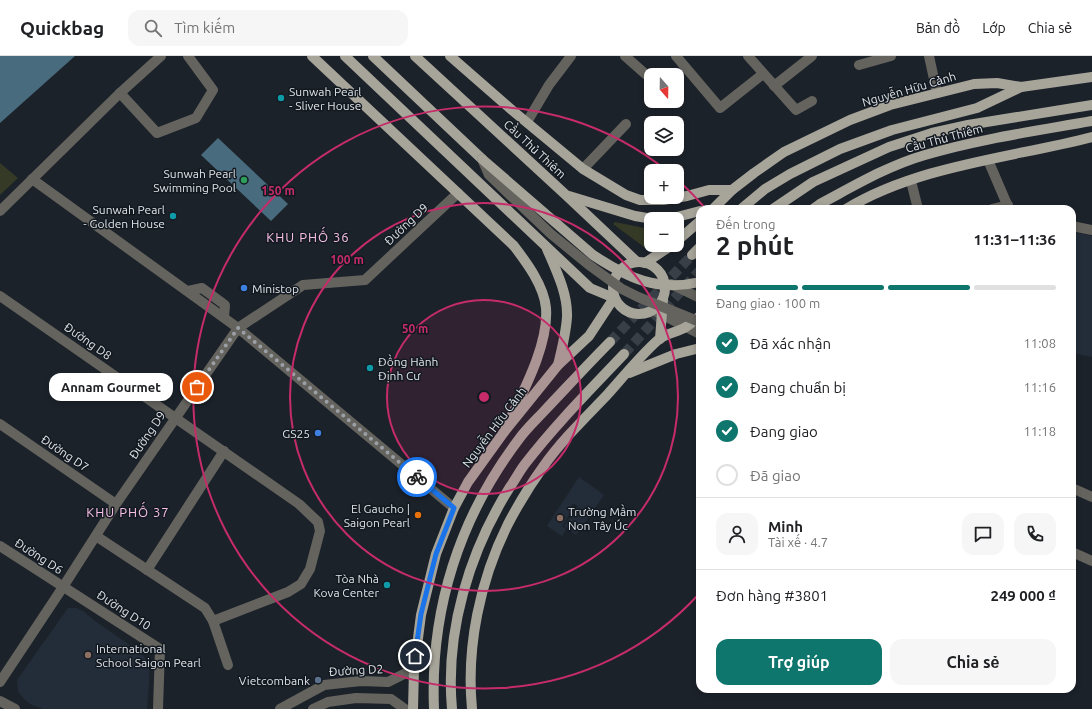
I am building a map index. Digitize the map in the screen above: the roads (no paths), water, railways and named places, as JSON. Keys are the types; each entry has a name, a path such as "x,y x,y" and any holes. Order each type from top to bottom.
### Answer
{"main road":[{"path":"312,56 514,246 529,265 542,292 546,306 546,323 538,357 504,432"},
{"path":"345,56 590,288 614,298"},
{"path":"373,56 482,159 593,255 628,276 650,283 668,286 685,286 696,283"},
{"name":"Cầu Thủ Thiêm","path":"415,56 641,262"},
{"path":"450,56 583,169 626,195 640,200 663,200 709,190 732,190"},
{"name":"Nguyễn Hữu Cảnh","path":"717,205 732,190 784,152 850,120 890,105 974,84 997,84 1020,87 1092,77"},
{"path":"746,205 765,189 790,174 840,149 892,130 977,108 1020,87"},
{"path":"779,205 813,182 890,147 932,133 968,125 1092,105"},
{"name":"Cầu Thủ Thiêm","path":"819,205 878,172 923,155 973,142 1092,121"},
{"path":"854,205 882,190 936,172 1092,137"},
{"path":"567,196 644,218"},
{"path":"684,215 696,211"},
{"path":"684,235 696,224"},
{"path":"546,246 560,280 566,305 567,316 558,365"},
{"path":"692,255 696,251"},
{"path":"657,313 638,315 630,314 618,305 612,291 615,276 621,269 628,264 641,262 659,252"},
{"path":"641,262 654,267 664,280 665,289 657,313 660,339"},
{"name":"Nguyễn Hữu Cảnh","path":"413,709 414,669 421,614 436,554 454,508 468,482 504,432 558,365 589,336 614,298"},
{"path":"472,709 470,675 474,636 480,604 488,575 508,524 543,467 568,436 660,339 686,327 696,319"},
{"path":"434,709 435,652 445,590 456,557 473,515 496,471 520,438 610,342"},
{"path":"626,374 657,361 696,349"},
{"path":"452,709 452,666 456,628 471,566 488,527 524,465 624,354"}],"street":[{"path":"0,211 120,93 160,56"},
{"path":"120,93 157,133 196,118 213,90 188,56"},
{"path":"527,122 549,85 572,56"},
{"path":"625,56 644,73"},
{"path":"676,56 720,108 763,74"},
{"path":"748,56 796,110 812,101"},
{"path":"774,86 812,56"},
{"path":"859,65 891,56"},
{"path":"929,56 937,93"},
{"path":"583,169 626,124"},
{"path":"482,159 489,174 551,234 589,265 622,288 638,297 696,320"},
{"path":"988,160 1007,205"},
{"path":"32,179 224,317 454,508"},
{"path":"911,181 917,205"},
{"name":"Đường D9","path":"0,682 116,504 238,328 302,285 365,280 458,193"},
{"path":"1076,227 1092,230"},
{"path":"664,280 696,296"},
{"name":"Đường D8","path":"0,296 299,504 318,522 320,531 310,569 301,584 288,592 214,621"},
{"path":"657,313 696,332"},
{"name":"Đường D7","path":"0,424 116,504"},
{"path":"147,570 224,451"},
{"path":"1076,490 1092,497"},
{"path":"96,536 205,608 214,621 228,665"},
{"name":"Đường D6","path":"0,546 63,587"},
{"path":"1076,554 1092,561"},
{"name":"Đường D10","path":"63,587 160,649 158,709"},
{"name":"Đường D2","path":"280,709 324,685 361,681 388,682 414,669"},
{"path":"312,709 328,702 356,698 391,699 405,709"},
{"path":"0,700 15,709"}],"water":[{"path":"0,56 75,56 0,123"},
{"name":"Sunwah Pearl Swimming Pool","path":"218,138 288,204 271,221 201,155"}],"tunnel":[{"path":"610,342 692,255"},
{"path":"624,354 696,274"}],"place":[{"name":"Sunwah Pearl - Sliver House","path":"281,98"},
{"name":"Sunwah Pearl Swimming Pool","path":"244,180"},
{"name":"Sunwah Pearl - Golden House","path":"173,216"},
{"name":"Ministop","path":"244,288"},
{"name":"Đồng Hành Định Cư","path":"370,368"},
{"name":"Annam Gourmet","path":"197,387"},
{"name":"GS25","path":"318,433"},
{"name":"El Gaucho | Saigon Pearl","path":"418,515"},
{"name":"Trường Mầm Non Tây Úc","path":"560,518"},
{"name":"Tòa Nhà Kova Center","path":"387,585"},
{"name":"International School Saigon Pearl","path":"88,655"},
{"name":"Vietcombank","path":"318,680"}],"district":[{"name":"KHU PHỐ 36","path":"308,237"},
{"name":"KHU PHỐ 37","path":"128,512"}]}
